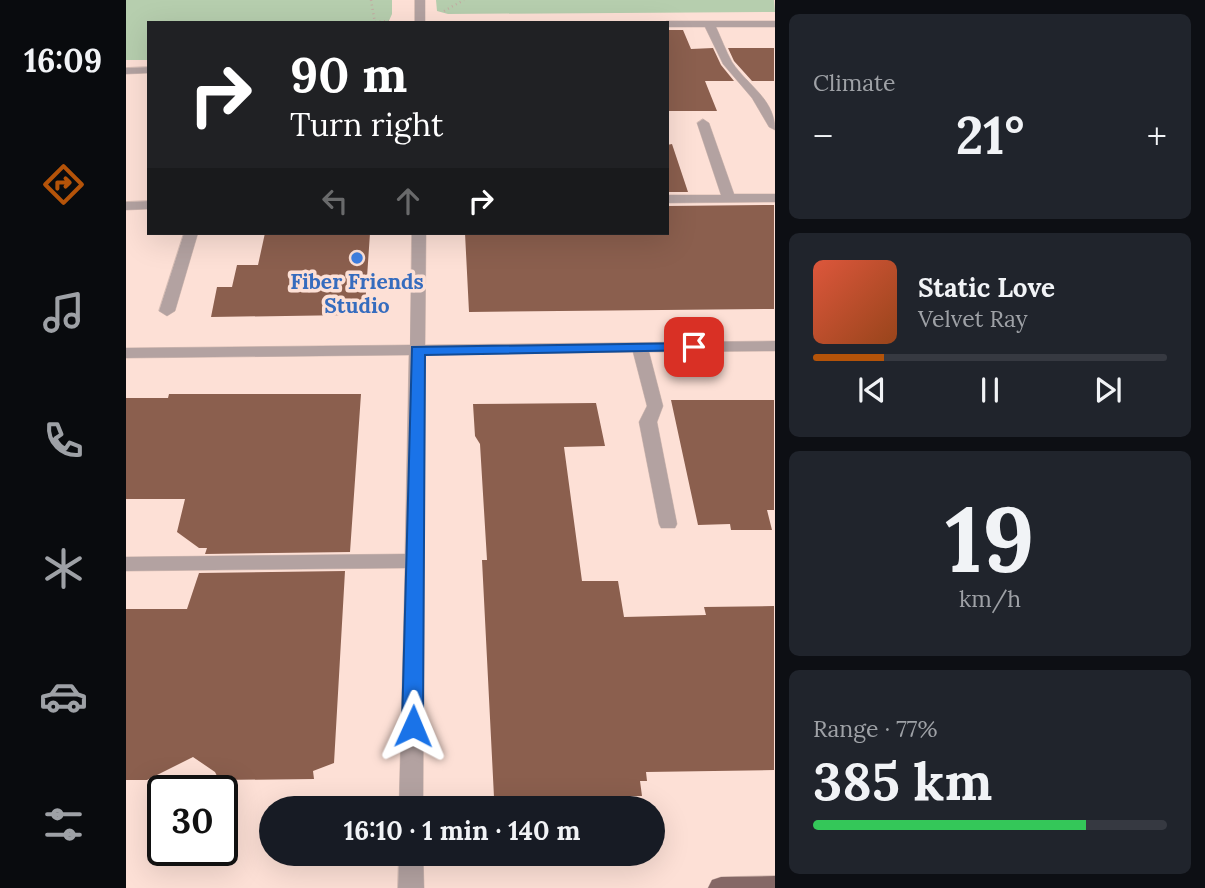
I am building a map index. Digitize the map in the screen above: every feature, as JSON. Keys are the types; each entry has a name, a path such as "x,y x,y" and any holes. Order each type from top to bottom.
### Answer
{"main road":[{"path":"721,888 775,887"}],"street":[{"path":"420,0 420,21"},
{"path":"669,24 775,24"},
{"path":"709,24 727,64 757,96 775,127"},
{"path":"126,71 147,71"},
{"path":"703,123 729,198"},
{"path":"669,198 775,198"},
{"path":"126,206 147,205"},
{"path":"167,311 190,235"},
{"path":"411,796 419,235"},
{"path":"126,353 775,346"},
{"path":"640,348 655,406 648,422 668,524"},
{"path":"126,564 415,561"},
{"path":"411,866 411,888"}],"path":[{"path":"372,0 375,21"},
{"path":"443,12 464,0"}],"green space":[{"path":"126,0 392,0 389,21 147,21 147,60 126,60"},
{"path":"436,0 774,0 775,12 448,14 437,11"}],"building":[{"path":"669,30 683,30 691,49 713,48 721,65 734,81 705,81 717,111 669,111"},
{"path":"728,48 774,48 774,81 752,81 734,61"},
{"path":"672,144 688,192 669,192 669,145"},
{"path":"774,205 774,309 469,312 465,235 669,235 669,206"},
{"path":"265,235 370,235 365,307 350,315 211,317 217,287 232,287 237,265 258,265"},
{"path":"169,394 361,394 350,552 205,554 207,548 199,548 177,532 185,499 126,499 126,398 168,398"},
{"path":"671,400 774,400 774,510 767,510 772,530 731,530 730,524 698,525"},
{"path":"596,403 605,446 564,447 582,581 618,581 624,617 706,615 704,607 774,606 774,770 646,772 647,781 640,781 642,796 494,796 482,560 487,560 480,444 475,436 473,404"},
{"path":"345,571 334,763 313,771 314,779 238,780 238,775 216,775 193,757 157,775 147,775 147,780 126,780 126,609 187,609 199,573"}],"place":[{"name":"Fiber Friends Studio","path":"357,258"}],"route":[{"path":"413,726 418,350 694,347"}]}
